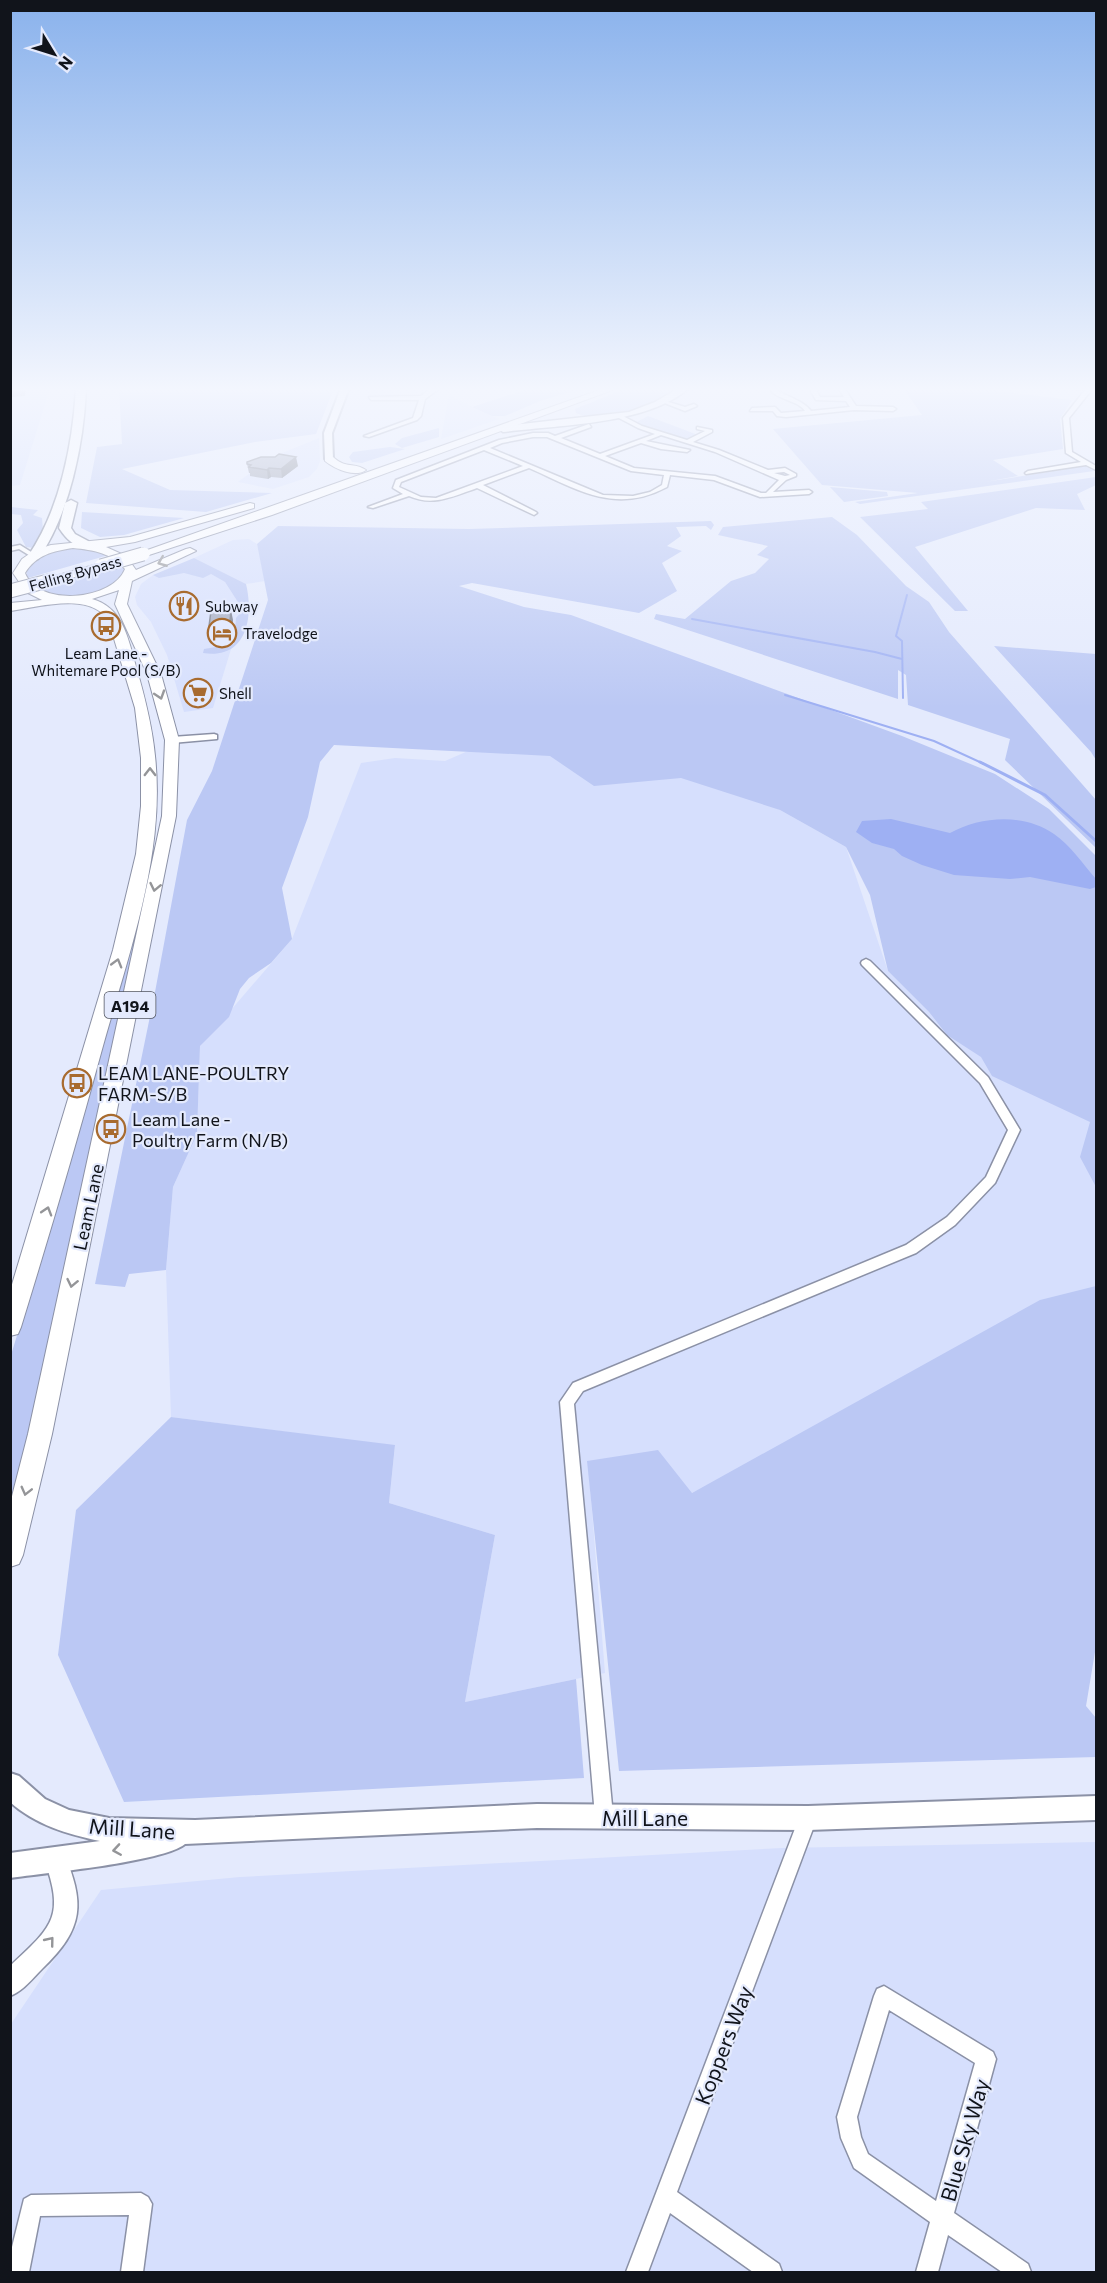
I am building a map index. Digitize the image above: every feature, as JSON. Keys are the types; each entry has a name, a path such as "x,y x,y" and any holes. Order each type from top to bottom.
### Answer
{"highway":[{"path":"30,559 44,546 60,495"},
{"path":"73,495 65,524 66,532 89,545 112,551 122,558 131,569 128,580"},
{"path":"10,570 57,548 124,542 259,506 291,495"},
{"name":"Felling Bypass","path":"143,551 293,495"},
{"name":"Felling Bypass","path":"10,589 200,536 319,495"},
{"path":"128,580 153,566 335,495"},
{"name":"A194","path":"30,559 19,573 24,585 39,595 61,600 80,599 107,592 128,580"},
{"name":"Leam Lane","path":"10,1555 69,1298 169,816 172,740 154,674 122,604 128,580"},
{"name":"Leam Lane","path":"10,1327 52,1194 137,891 150,817 151,763 144,711 131,666 113,615 99,604 80,599"},
{"path":"10,607 61,600"}],"main road":[{"name":"Mill Lane","path":"10,1785 36,1808 69,1822 109,1830 195,1832 537,1816 808,1818 1096,1808"},
{"name":"Mill Lane","path":"10,1866 128,1849 195,1832"}],"street":[{"path":"371,507 407,495"},
{"path":"410,495 420,499 437,500 452,495"},
{"path":"496,495 534,513"},
{"path":"598,495 616,499 646,495"},
{"path":"759,495 773,495"},
{"path":"10,549 20,547 30,559"},
{"path":"172,740 214,737"},
{"path":"604,1816 567,1402 578,1387 911,1249 951,1221 991,1180 1014,1130 984,1080 866,963"},
{"name":"Koppers Way","path":"637,2272 808,1818"},
{"path":"10,1984 54,1938 64,1922 68,1905 55,1858"},
{"name":"Blue Sky Way","path":"927,2272 942,2218 986,2059 884,1996 847,2117 851,2138 861,2161 942,2218"},
{"path":"666,2197 771,2272"},
{"path":"18,2272 31,2206 141,2204 132,2272"},
{"path":"942,2218 1020,2272"}],"shaded area":[{"path":"88,495 267,495 206,512 86,503"},
{"path":"837,495 888,496 844,502"},
{"path":"907,495 927,495 860,504 855,502"},
{"path":"973,495 1077,495 1085,510 1036,508 915,547 968,611 955,611 860,517 928,509 921,502"},
{"path":"11,507 38,510 33,515 42,518 43,531 34,548 26,547 17,530 23,523 21,515 11,514"},
{"path":"82,512 184,518 124,535 100,537 81,528"},
{"path":"832,517 857,535 906,586 929,602 949,632 1096,800 1096,848 1005,760 1010,739 908,705 906,675 898,670 898,699 654,619 656,614 685,619 731,581 755,573 769,559 757,555 768,546 718,535 723,527"},
{"path":"711,521 714,525 711,530 706,526 676,527 681,536 667,546 682,551 662,563 677,591 639,613 472,583 459,586 524,607 571,615 902,736 995,774 1049,809 1096,856 1096,1187 1080,1157 1090,1122 992,1076 981,1057 947,1035 929,1012 888,971 870,895 846,847 780,810 681,778 594,786 550,756 334,745 320,762 308,817 282,888 292,939 271,963 249,978 240,989 229,1017 200,1046 197,1134 173,1187 166,1270 129,1274 125,1287 95,1284 155,992 187,820 212,771 268,600 257,544 278,526 469,529"},
{"path":"249,539 257,544 265,581 246,584 194,558 233,540"},
{"path":"84,548 109,555 28,578 26,571 45,556 68,549"},
{"path":"194,558 246,584 248,622 238,643 229,650 203,653 204,649 234,644 236,618 243,610 225,582 211,574 203,578 184,573 159,578 153,575"},
{"path":"122,564 125,569 120,578 111,585 86,594 59,595 39,588"},
{"path":"211,574 225,582 243,610 213,708 184,712 167,655 151,622 137,605 135,597 141,584 153,575"},
{"path":"994,646 1096,654 1096,760 1091,752"},
{"path":"507,734 630,740 780,810 846,847 888,971 929,1012 947,1035 1096,903 1096,1297 692,1493 588,1461 605,1673 465,1702 495,1535 389,1503 395,1446 171,1417 166,1270 173,1187 197,1134 200,1046 292,939 361,763 395,758 445,761"},
{"path":"891,819 950,833 975,823 1002,819 1042,827 1054,834 1076,855 1096,879 1096,887 1090,889 1030,877 1010,879 954,875 922,865 902,856 894,849 872,843 856,832 862,821"},
{"path":"142,900 146,901 43,1381 11,1500 11,1355 64,1183"},
{"path":"1096,1286 1096,1646 1086,1706 1096,1718 1096,1757 619,1771 587,1461 658,1450 692,1493 1040,1300"},
{"path":"171,1417 395,1445 389,1503 495,1535 465,1702 576,1679 584,1778 124,1802 58,1655 76,1510"},
{"path":"1096,1842 1096,2272 11,2272 11,2024 101,1890 240,1877 782,1848"}],"building":[{"path":"219,608 223,611 231,610 229,633 208,634 211,611"}],"waterway":[{"path":"903,698 902,641 896,636 907,595"},
{"path":"692,619 875,652 902,659"},
{"path":"785,695 934,741 983,764"},
{"path":"983,764 1045,795 1096,841"}],"place":[{"name":"Subway","path":"184,606"},
{"name":"Leam Lane - Whitemare Pool (S/B)","path":"106,626"},
{"name":"Travelodge","path":"222,633"},
{"name":"Shell","path":"198,693"},
{"name":"LEAM LANE-POULTRY FARM-S/B","path":"77,1083"},
{"name":"Leam Lane - Poultry Farm (N/B)","path":"111,1129"}]}
